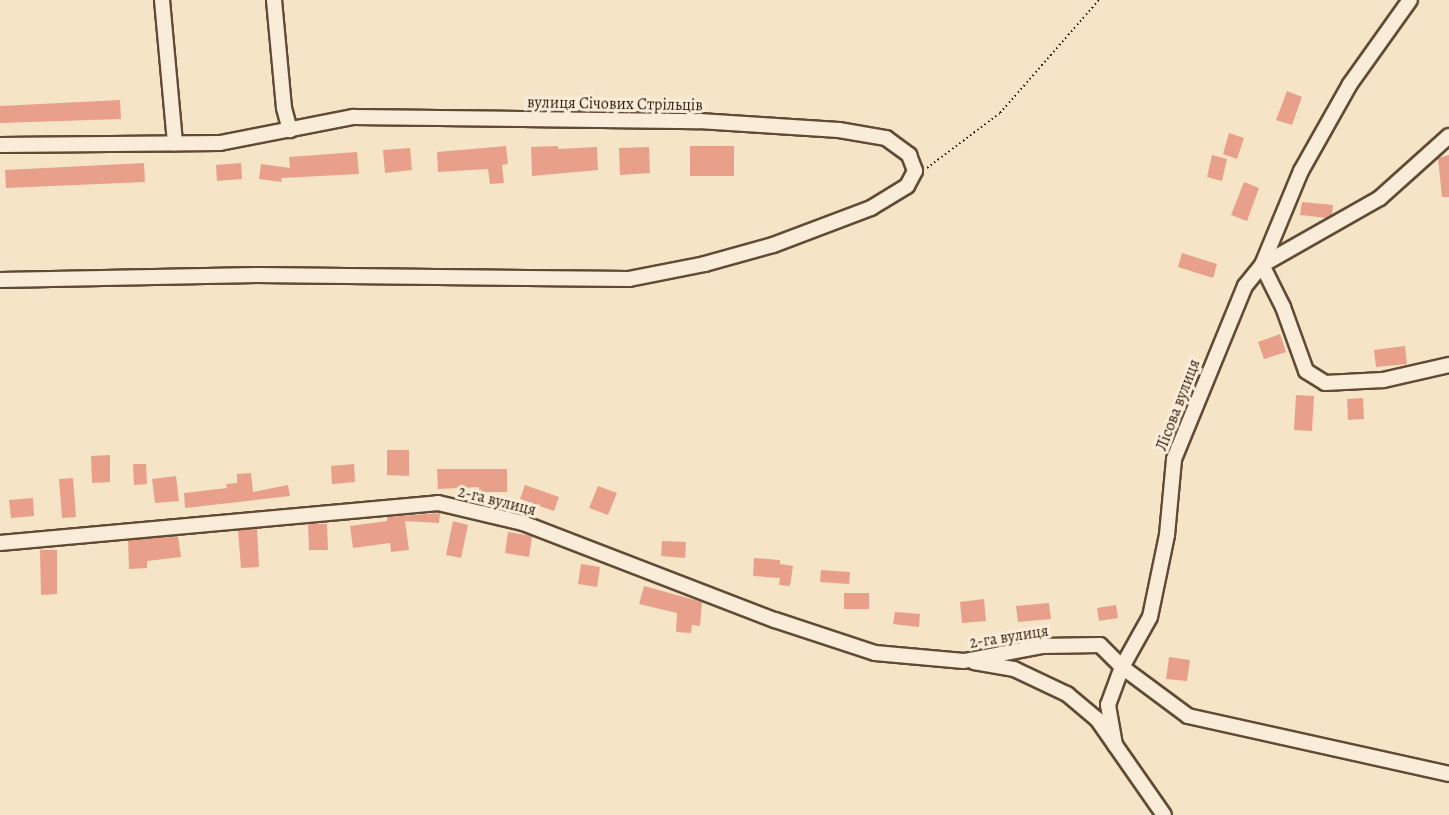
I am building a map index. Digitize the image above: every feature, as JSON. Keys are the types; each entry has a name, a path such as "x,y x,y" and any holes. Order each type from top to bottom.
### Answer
{"street":[{"path":"162,0 175,143"},
{"path":"274,0 284,108 290,130"},
{"name":"Лісова вулиця","path":"1164,815 1115,744 1108,705 1122,667 1150,617 1167,536 1174,459 1245,286 1262,265 1301,171 1350,84 1410,0"},
{"name":"вулиця Січових Стрільців","path":"0,145 243,141 353,117 446,116 810,127 863,133 896,142 913,161 913,179"},
{"name":"Лісова вулиця","path":"1262,265 1380,198 1449,136"},
{"path":"0,280 257,275 629,279 705,264 773,245 871,208 913,179"},
{"path":"1262,265 1283,307 1306,370 1325,383 1383,380 1449,365"},
{"name":"2-га вулиця","path":"0,543 438,503 524,523 775,620 875,653 964,661 1014,669 1068,694 1097,719 1115,744"},
{"name":"2-га вулиця","path":"964,661 1042,646 1100,645 1122,667"},
{"path":"1122,667 1188,716 1449,774"}],"path":[{"path":"913,179 1000,113 1099,0"}],"building":[{"path":"1287,91 1302,97 1292,125 1276,120"},
{"path":"120,100 121,119 0,123 0,106"},
{"path":"1229,133 1244,138 1237,159 1223,154"},
{"path":"506,146 508,164 502,165 504,183 490,184 488,169 438,172 437,152"},
{"path":"558,146 558,149 597,147 598,170 532,176 531,147"},
{"path":"690,146 734,146 734,176 690,176"},
{"path":"649,147 650,173 620,175 619,148"},
{"path":"410,148 412,170 385,173 383,150"},
{"path":"357,152 359,174 281,178 282,182 259,179 261,164 290,168 289,157"},
{"path":"1212,155 1227,159 1222,181 1207,177"},
{"path":"1449,155 1449,197 1442,197 1438,158"},
{"path":"144,163 145,182 6,188 5,170"},
{"path":"241,163 242,179 217,181 216,165"},
{"path":"1244,182 1259,188 1247,221 1231,215"},
{"path":"1302,202 1333,205 1332,215 1327,218 1300,215"},
{"path":"1182,253 1217,264 1213,278 1178,267"},
{"path":"1280,334 1286,352 1264,359 1258,342"},
{"path":"1405,346 1407,364 1376,367 1374,350"},
{"path":"1296,395 1314,396 1312,431 1294,430"},
{"path":"1363,398 1364,419 1348,420 1347,399"},
{"path":"387,450 409,450 409,476 387,475"},
{"path":"110,455 110,482 92,483 91,456"},
{"path":"133,464 146,464 147,484 134,485"},
{"path":"354,464 355,482 332,484 331,466"},
{"path":"437,469 507,469 507,492 479,492 479,487 438,489"},
{"path":"251,473 253,492 288,485 290,496 185,508 184,493 227,488 226,484 237,483 237,474"},
{"path":"176,476 179,501 155,503 152,479"},
{"path":"73,478 76,517 62,518 59,479"},
{"path":"525,485 559,497 554,511 520,499"},
{"path":"598,486 617,493 608,515 589,508"},
{"path":"33,498 34,516 11,518 9,500"},
{"path":"440,513 439,523 405,521 409,550 391,552 390,543 353,548 350,526 387,521 387,517"},
{"path":"453,521 468,525 461,558 446,555"},
{"path":"308,524 327,524 328,550 309,550"},
{"path":"257,529 259,567 241,568 238,530"},
{"path":"508,532 532,536 529,557 505,553"},
{"path":"178,536 181,557 147,561 147,568 129,569 128,540"},
{"path":"662,541 686,542 685,558 661,556"},
{"path":"40,550 57,550 57,594 41,595"},
{"path":"754,558 780,560 780,564 793,566 790,586 779,585 780,578 753,576"},
{"path":"581,564 600,567 597,587 578,584"},
{"path":"821,570 850,572 849,584 820,582"},
{"path":"644,586 702,602 700,626 692,625 691,633 676,632 677,613 639,604"},
{"path":"844,593 869,593 869,609 844,609"},
{"path":"984,599 986,621 962,623 960,602"},
{"path":"1049,603 1051,619 1018,622 1016,606"},
{"path":"1116,605 1118,618 1099,621 1097,608"},
{"path":"895,612 920,614 919,627 893,624"},
{"path":"1169,657 1190,660 1187,681 1166,679"}]}
